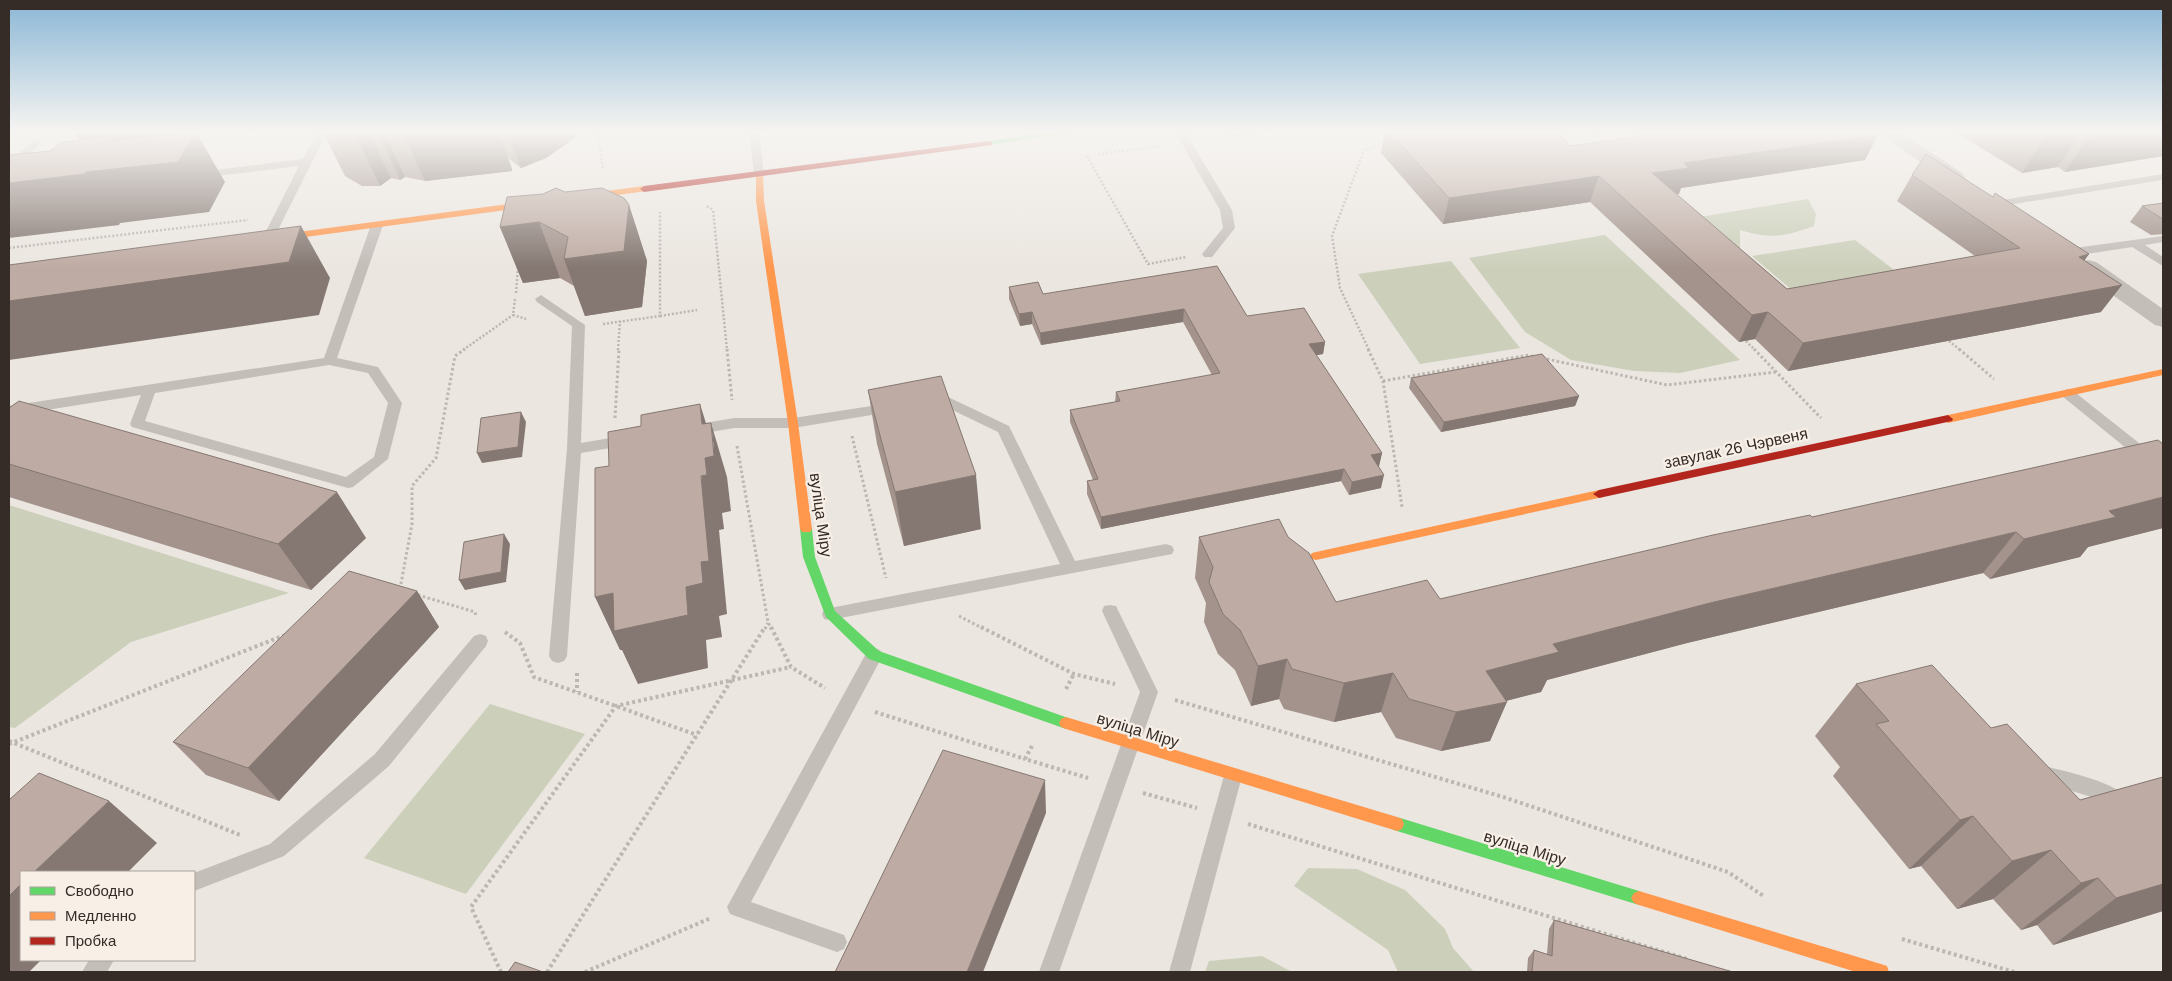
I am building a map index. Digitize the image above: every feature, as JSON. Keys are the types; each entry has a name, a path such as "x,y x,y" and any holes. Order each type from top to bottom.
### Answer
{"street":[{"path":"263,240 746,176"},
{"name":"вуліца Міру","path":"759,176 760,202 793,423 809,557 830,614 874,655 1048,718 1130,744 1881,972"},
{"path":"1953,176 2020,220"},
{"path":"2059,248 2163,320"},
{"name":"завулак 26 Чэрвеня","path":"1316,556 2163,372"}],"lane":[{"path":"263,240 299,176"},
{"path":"1206,176 1226,210 1229,228 1208,254"},
{"path":"1983,195 2163,177"},
{"path":"329,361 367,258 377,225"},
{"path":"2059,248 2135,244 2163,239"},
{"path":"2135,244 2163,262"},
{"path":"541,299 579,325 574,449 558,656"},
{"path":"9,411 149,391 329,361 373,370 395,402 381,460 348,483 137,424 149,391"},
{"path":"2067,393 2163,470"},
{"path":"677,433 734,423 793,423 846,413 946,401 1004,429 1070,568"},
{"path":"574,449 639,439"},
{"path":"830,614 1166,550"},
{"path":"1048,972 1149,692 1110,611"},
{"path":"195,882 277,850 382,760 480,641"},
{"path":"837,942 737,907 874,655"},
{"path":"2022,777 2039,772 2110,794 2137,818"},
{"path":"1180,972 1233,776"},
{"path":"92,972 103,961"}],"path":[{"path":"1098,176 1148,264 1208,254"},
{"path":"1354,176 1332,236 1340,288 1383,381 1403,510"},
{"path":"660,211 660,316"},
{"path":"400,589 412,524 412,486 436,458 455,356 513,315 518,267"},
{"path":"602,324 697,310"},
{"path":"513,315 531,320"},
{"path":"615,426 620,321"},
{"path":"1949,340 1997,382"},
{"path":"1746,341 1826,424"},
{"path":"1383,381 1529,355 1667,385 1776,372"},
{"path":"846,413 887,582 921,597 1074,674 1149,692 1503,797 1728,872 1772,901"},
{"path":"390,593 400,589 476,612 483,617"},
{"path":"476,612 480,641"},
{"path":"547,972 733,681 768,622"},
{"path":"498,628 520,643 534,677 697,735"},
{"path":"10,742 289,633"},
{"path":"501,972 471,907 616,706 791,667"},
{"path":"577,692 578,672"},
{"path":"1074,674 1025,760 1222,816 1692,961"},
{"path":"10,742 277,850"},
{"path":"585,972 737,907"},
{"path":"1895,937 2014,972"}],"green space":[{"path":"1808,199 1816,214 1814,226 1794,233 1769,236 1740,230 1740,255 1681,220"},
{"path":"1605,235 1740,360 1680,373 1634,371 1571,360 1525,332 1469,258"},
{"path":"1855,240 1898,273 1793,291 1752,256"},
{"path":"1451,261 1520,348 1420,364 1358,274"},
{"path":"9,505 289,593 131,642 15,728 9,727"},
{"path":"490,704 585,734 466,894 364,858"},
{"path":"1308,868 1357,869 1405,890 1445,929 1453,948 1474,972 1398,972 1388,950 1294,886"},
{"path":"1262,956 1292,972 1205,972 1209,961"}],"building":[{"path":"9,176 70,176 9,183"},
{"path":"1429,176 1655,176 1787,289 2020,248 1913,176 1960,176 1993,197 1995,193 2089,254 2079,257 2122,285 1803,343 1768,312 1752,315 1599,176 1449,198"},
{"path":"556,188 565,192 602,188 624,198 629,205 624,251 564,259 568,237 539,222 500,227 507,197 543,194"},
{"path":"2163,203 2163,219 2142,206"},
{"path":"301,226 289,262 9,301 9,265"},
{"path":"1217,266 1247,316 1304,308 1325,342 1309,344 1382,453 1371,455 1384,475 1352,482 1344,469 1101,517 1087,481 1098,479 1070,410 1120,401 1116,392 1220,373 1184,309 1040,333 1032,312 1019,314 1009,287 1038,282 1043,294"},
{"path":"1542,354 1579,396 1444,422 1411,378"},
{"path":"941,376 976,475 895,492 868,390"},
{"path":"19,401 337,492 278,544 9,464 9,408"},
{"path":"700,404 702,424 711,423 714,456 705,458 707,475 701,476 709,561 701,562 703,583 686,587 688,615 614,631 613,593 595,597 595,468 609,466 608,432 641,426 641,415"},
{"path":"521,412 518,447 477,453 481,418"},
{"path":"2158,440 2163,444 2163,497 2109,511 2116,517 2024,539 2016,532 1710,603 1553,644 1559,652 1486,671 1507,702 1456,712 1409,699 1393,673 1344,683 1292,669 1287,659 1258,666 1240,630 1223,614 1209,582 1213,567 1199,537 1279,519 1288,537 1309,553 1336,602 1427,580 1440,599 1713,535 1810,515 1812,517"},
{"path":"504,534 501,572 459,580 464,542"},
{"path":"349,571 417,591 248,768 173,742"},
{"path":"1932,665 1991,728 2007,724 2080,800 2163,777 2163,884 2116,898 2098,878 2081,883 2051,850 2012,861 1973,816 1960,820 1876,724 1889,721 1856,684"},
{"path":"943,750 1045,780 967,972 835,972"},
{"path":"39,773 109,801 35,871 20,871 20,885 9,896 9,800"},
{"path":"1554,920 1733,972 1532,972 1534,950 1552,956"},
{"path":"515,962 543,972 508,972"}],"traffic: fast":[{"path":"806,529 809,557 830,614 874,655 1066,723"},
{"path":"1397,824 1639,898"}],"traffic: slow":[{"path":"759,176 760,201 793,423 806,529"},
{"path":"268,239 644,189"},
{"path":"1948,419 2163,372"},
{"path":"1316,556 1599,494"},
{"path":"1066,723 1397,824"},
{"path":"1639,898 1881,972"}],"traffic: jam":[{"path":"644,189 743,176"},
{"path":"1599,494 1948,419"}]}
